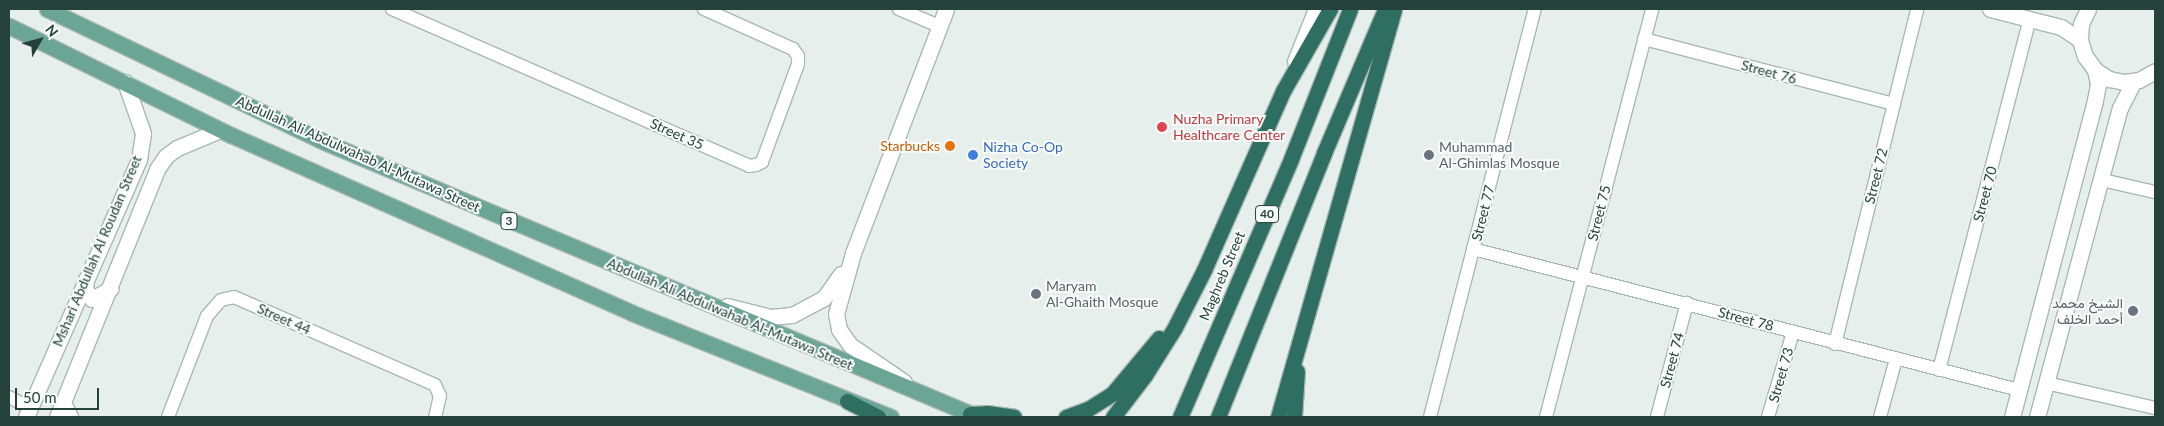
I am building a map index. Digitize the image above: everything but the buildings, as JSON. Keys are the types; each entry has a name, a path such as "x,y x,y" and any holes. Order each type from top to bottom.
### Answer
{"highway":[{"path":"1113,417 1156,359 1185,306 1283,91 1330,9"},
{"name":"Maghreb Street","path":"1180,417 1291,159 1350,9"},
{"name":"40","path":"1218,417 1385,9"},
{"path":"1278,417 1299,340 1358,144 1394,9"},
{"path":"1066,417 1088,409 1112,394 1185,306"},
{"path":"1294,417 1299,340"},
{"path":"847,401 878,417"},
{"path":"974,416 987,413 1014,417"}],"main road":[{"name":"Abdullah Ali Abdulwahab Al-Mutawa Street","path":"46,9 320,140 974,416"},
{"path":"9,26 220,130 632,313 847,401 891,417"}],"street":[{"name":"Street 35","path":"392,9 749,166 756,165 762,162 798,64 798,56 793,49 704,9"},
{"path":"899,9 939,26"},
{"path":"922,394 856,350 839,329 838,304 853,253 946,9"},
{"path":"1283,91 1316,9"},
{"name":"Street 77","path":"1430,417 1535,9"},
{"name":"Street 75","path":"1546,417 1652,9"},
{"name":"Street 72","path":"1835,344 1917,9"},
{"path":"1990,9 2065,29 2080,40"},
{"path":"2088,9 2081,24 2080,40 2085,56 2095,70 2109,79 2133,82 2155,72"},
{"name":"Street 70","path":"1939,370 2030,19"},
{"name":"Street 76","path":"1644,39 1893,104"},
{"path":"2012,417 2097,94 2095,70"},
{"name":"Mshari Abdullah Al Roudan Street","path":"28,413 142,146 141,121 125,82"},
{"path":"2037,417 2122,103 2133,82"},
{"name":"Mshari Abdullah Al Roudan Street","path":"57,417 157,169 166,156 188,142 220,130"},
{"path":"2102,180 2155,192"},
{"name":"Street 78","path":"1473,250 1583,276 1835,344 2019,390"},
{"path":"678,292 762,315 792,314 824,298 853,253"},
{"path":"2055,254 2059,264 2068,269 2079,266"},
{"path":"86,279 86,289 92,299 110,289"},
{"path":"2046,290 2063,289 2071,294"},
{"name":"Street 44","path":"168,417 207,316 220,300 234,297 435,385 440,396 435,417"},
{"name":"Street 74","path":"1657,417 1687,304"},
{"path":"67,321 83,314 91,322 92,333"},
{"name":"Street 73","path":"1768,417 1793,332"},
{"path":"1880,417 1896,359"},
{"path":"2046,383 2155,408"},
{"path":"9,397 28,413"},
{"path":"64,401 72,417"}],"place":[{"name":"Nuzha Primary Healthcare Center","path":"1162,127"},
{"name":"Starbucks","path":"950,146"},
{"name":"Nizha Co-Op Society","path":"973,155"},
{"name":"Muhammad Al-Ghimlas Mosque","path":"1429,155"},
{"name":"Maryam Al-Ghaith Mosque","path":"1036,294"},
{"name":"الشيخ محمد أحمد الخلف","path":"2133,311"}]}
